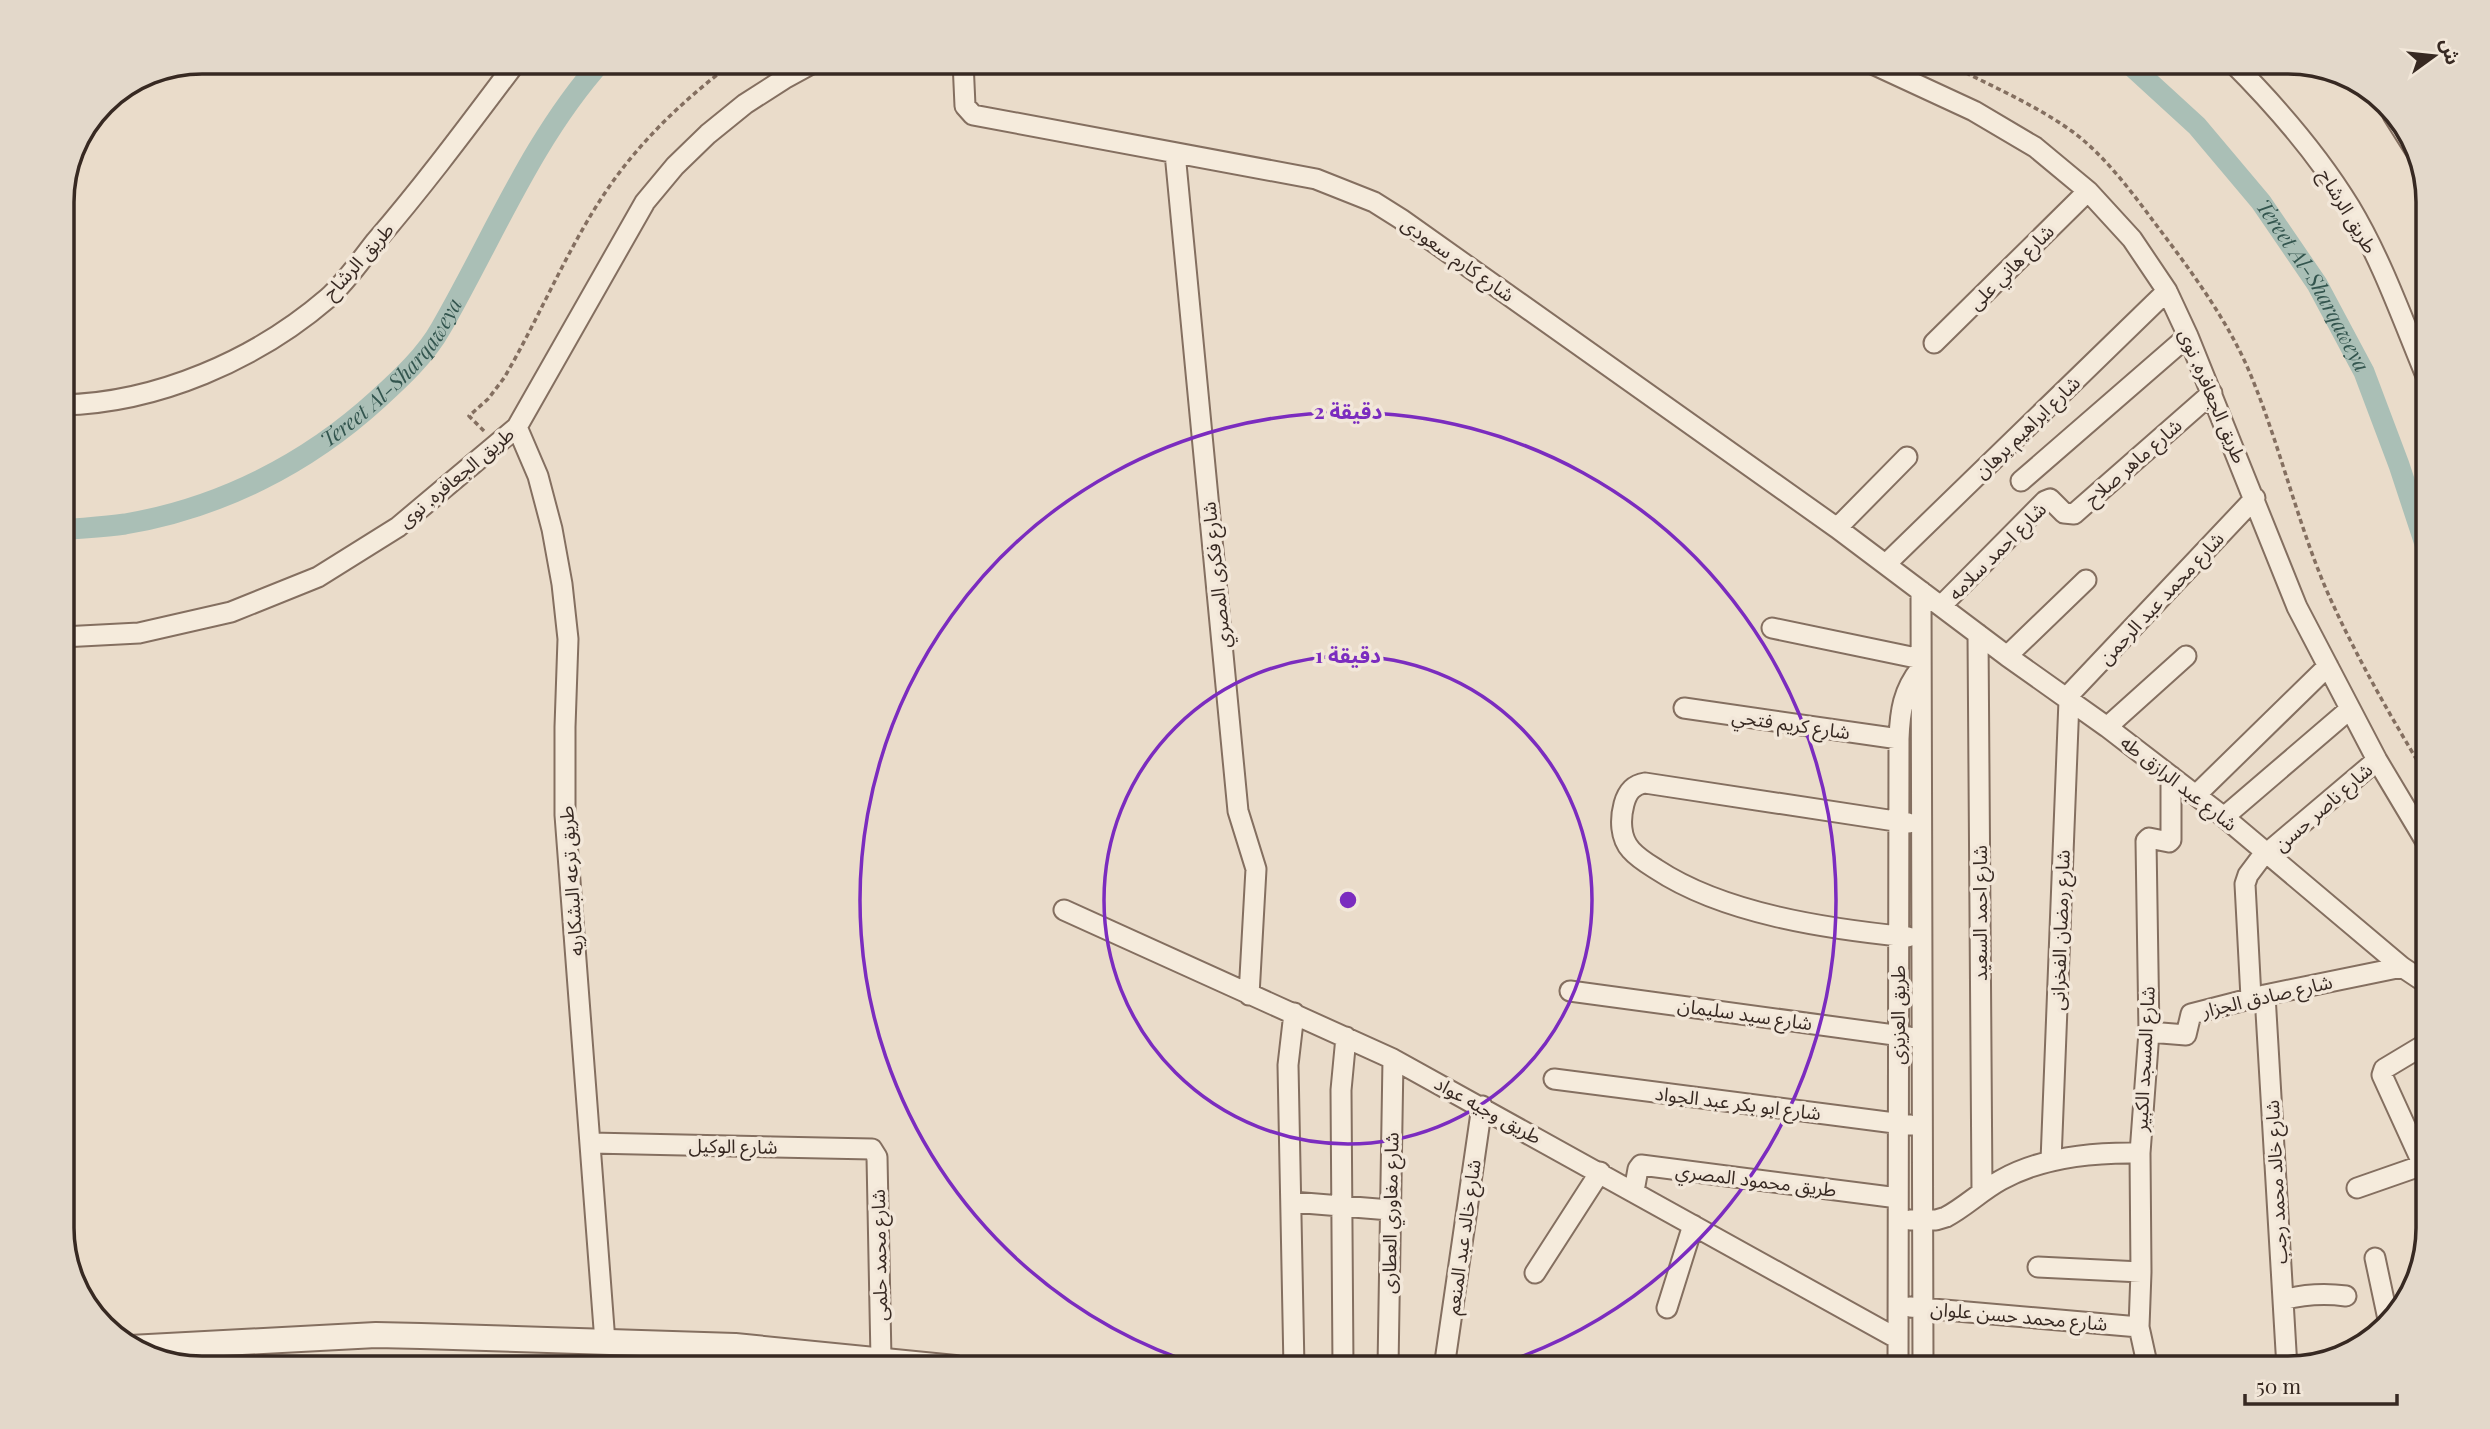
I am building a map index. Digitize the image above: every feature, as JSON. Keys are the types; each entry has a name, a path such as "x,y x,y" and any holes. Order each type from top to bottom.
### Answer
{"street":[{"name":"طريق الرشاح","path":"74,404 140,395 194,377 256,350 329,297 420,190 507,74"},
{"name":"طريق الجعافره, نوى","path":"74,636 139,633 231,612 318,577 398,527 517,427 645,202 675,166 745,104 793,74"},
{"name":"شارع كارم سعودى","path":"964,74 965,106 973,115 1316,179 1374,202 1837,528 1921,591"},
{"name":"طريق الجعافره, نوى","path":"1894,74 1974,111 2035,147 2088,191 2132,239 2167,291 2188,336 2255,498 2285,581 2377,760 2416,825"},
{"name":"طريق الرشاح","path":"2244,74 2308,148 2350,207 2383,270 2416,353"},
{"name":"شارع فكرى المصري","path":"1175,153 1238,811 1256,869 1249,995"},
{"name":"شارع هاني على","path":"1934,343 2088,191"},
{"name":"شارع ابراهيم برهان","path":"1886,564 2167,291"},
{"path":"2021,481 2188,336"},
{"name":"شارع ماهر صلاح","path":"2053,502 2064,513 2074,514 2213,393"},
{"name":"طريق ترعه البشكاريه","path":"517,427 538,476 552,530 566,625 565,815 605,1342"},
{"path":"1837,528 1907,457"},
{"name":"شارع محمد عبد الرحمن","path":"2067,699 2255,498"},
{"name":"شارع احمد سلامه","path":"1941,606 2045,501 2050,499 2053,502"},
{"path":"2007,656 2086,580"},
{"name":"شارع عبد الرازق طه","path":"1921,591 2196,795 2416,976"},
{"name":"طريق العزيزى","path":"1921,591 1923,1356"},
{"path":"1772,628 1921,664"},
{"name":"شارع احمد السعيد","path":"1979,634 1982,1192"},
{"path":"2107,727 2186,656"},
{"name":"طريق العزيزى","path":"1898,1356 1899,739 1900,711 1904,696 1921,664"},
{"path":"2196,795 2328,666"},
{"name":"شارع رمضان الفخرانى","path":"2051,1161 2067,699"},
{"name":"شارع كريم فتحي","path":"1684,708 1899,739"},
{"path":"2224,817 2350,709"},
{"name":"شارع ناصر حسن","path":"2258,997 2245,884 2253,866 2377,760"},
{"name":"شارع المسجد الكبير","path":"2145,1356 2139,1327 2140,1153 2149,1032 2146,841 2149,838 2171,841 2171,776"},
{"path":"1920,824 1645,783 1629,791 1621,828 1630,849 1644,861 1669,878 1725,903 1789,919 1921,939"},
{"name":"طريق وجيه عواد","path":"1064,910 1394,1059 1898,1339"},
{"name":"شارع صادق الجزار","path":"2149,1032 2186,1035 2191,1014 2402,967"},
{"name":"شارع سيد سليمان","path":"1570,991 1921,1038"},
{"name":"شارع خالد محمد رجب","path":"2258,997 2286,1356"},
{"path":"1294,1013 1288,1065 1294,1356"},
{"path":"1343,1356 1341,1090 1346,1037"},
{"path":"2416,1050 2384,1069 2383,1077 2416,1150"},
{"name":"شارع مغاوري العطارى","path":"1388,1356 1394,1059"},
{"name":"شارع ابو بكر عبد الجواد","path":"1554,1079 1922,1127"},
{"name":"شارع خالد عبد المنعم","path":"1446,1356 1482,1106"},
{"name":"شارع الوكيل","path":"591,1143 870,1148 874,1151"},
{"name":"شارع محمد حلمى","path":"874,1151 877,1157 892,1356"},
{"path":"1898,1219 1936,1220 1957,1212 1982,1192 2015,1173 2051,1161 2102,1153 2140,1153"},
{"name":"طريق محمود المصري","path":"1634,1191 1637,1169 1641,1165 1898,1198"},
{"path":"1535,1273 1600,1172"},
{"path":"2357,1188 2416,1174"},
{"path":"1292,1202 1390,1210"},
{"path":"1667,1308 1693,1225"},
{"path":"2375,1258 2386,1310"},
{"path":"2038,1267 2141,1272"},
{"path":"2283,1300 2325,1293 2346,1296"},
{"name":"شارع محمد حسن علوان","path":"1898,1306 2139,1327"},
{"path":"155,1347 376,1335 688,1343 833,1356"},
{"path":"682,1356 688,1343"},
{"path":"729,1356 735,1346"}],"path":[{"name":"طريق الجعافره, نوى","path":"469,416 488,399 504,378 584,230 625,166 676,109 719,74"}],"waterway":[{"name":"Tereet Al-Sharqaweya","path":"74,529 125,524 160,517 228,495 292,463 322,444 378,399 412,366 435,338 534,156 591,74"},
{"name":"Tereet Al-Sharqaweya","path":"2140,74 2197,126 2261,202 2317,284 2364,372 2416,517"}]}
